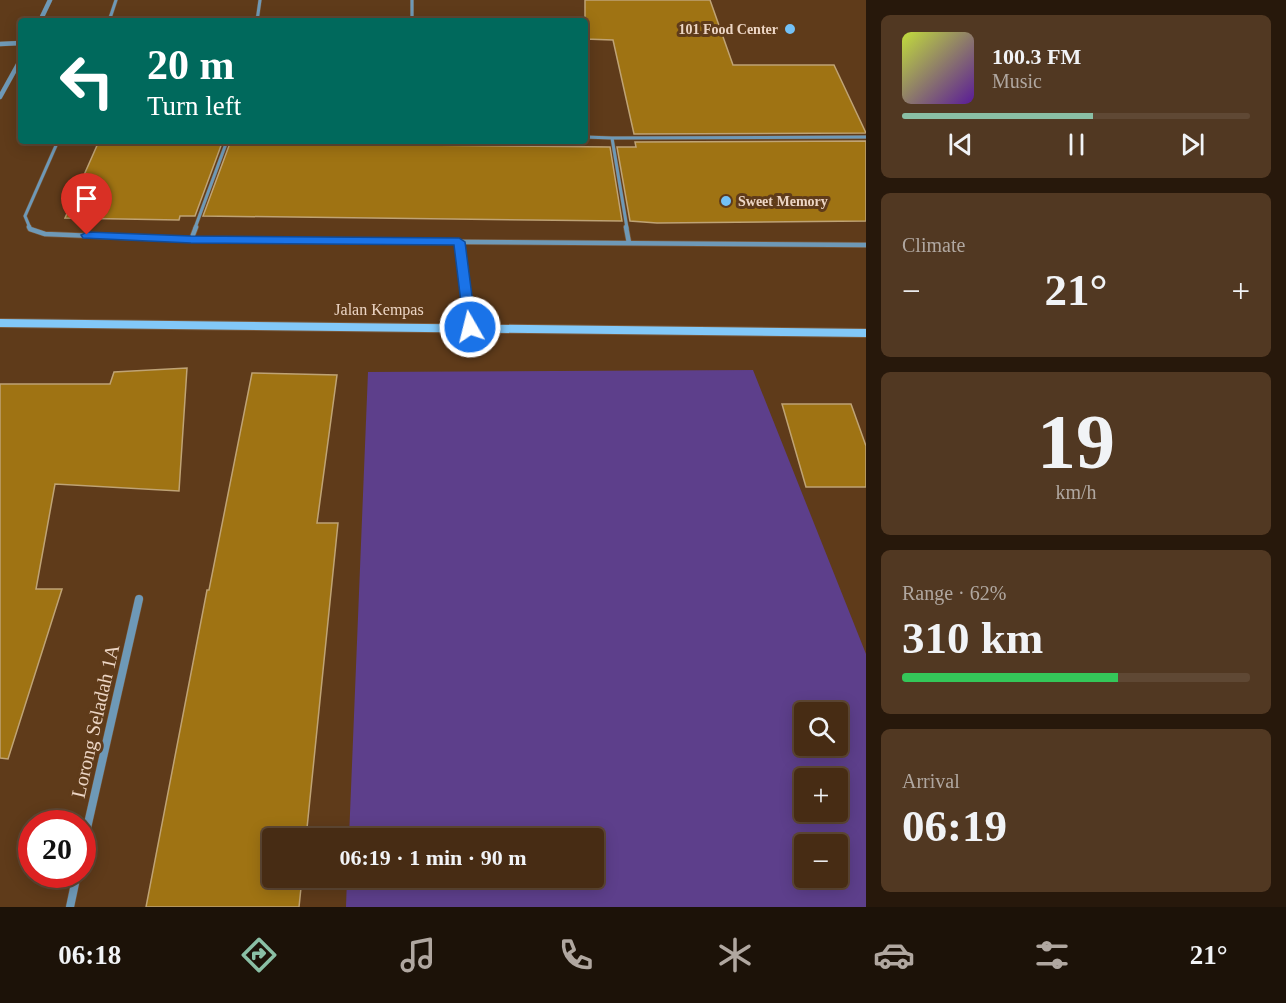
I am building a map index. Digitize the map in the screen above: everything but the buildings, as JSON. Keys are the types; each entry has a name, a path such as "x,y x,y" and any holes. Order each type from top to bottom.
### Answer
{"street":[{"path":"41,18 50,0"},
{"path":"0,44 18,43"},
{"path":"0,97 18,64"},
{"name":"Jalan Kempas","path":"0,322 866,333"},
{"name":"Lorong Seladah 1A","path":"91,810 139,599"},
{"path":"70,907 74,888"}],"lane":[{"path":"110,18 116,0"},
{"path":"257,18 260,0"},
{"path":"412,0 412,18"},
{"path":"588,137 866,137"},
{"path":"612,138 629,243"},
{"path":"57,144 25,216 30,229 45,234 191,240 866,245"},
{"path":"191,240 226,144"},
{"path":"459,242 470,327"}],"shaded area":[{"path":"753,370 866,654 866,907 346,907 347,888 604,888 604,828 349,828 368,372"}],"place":[{"name":"101 Food Center","path":"790,29"},
{"name":"Sweet Memory","path":"726,201"}],"route":[{"path":"87,235 191,240 459,242 470,327"}]}
